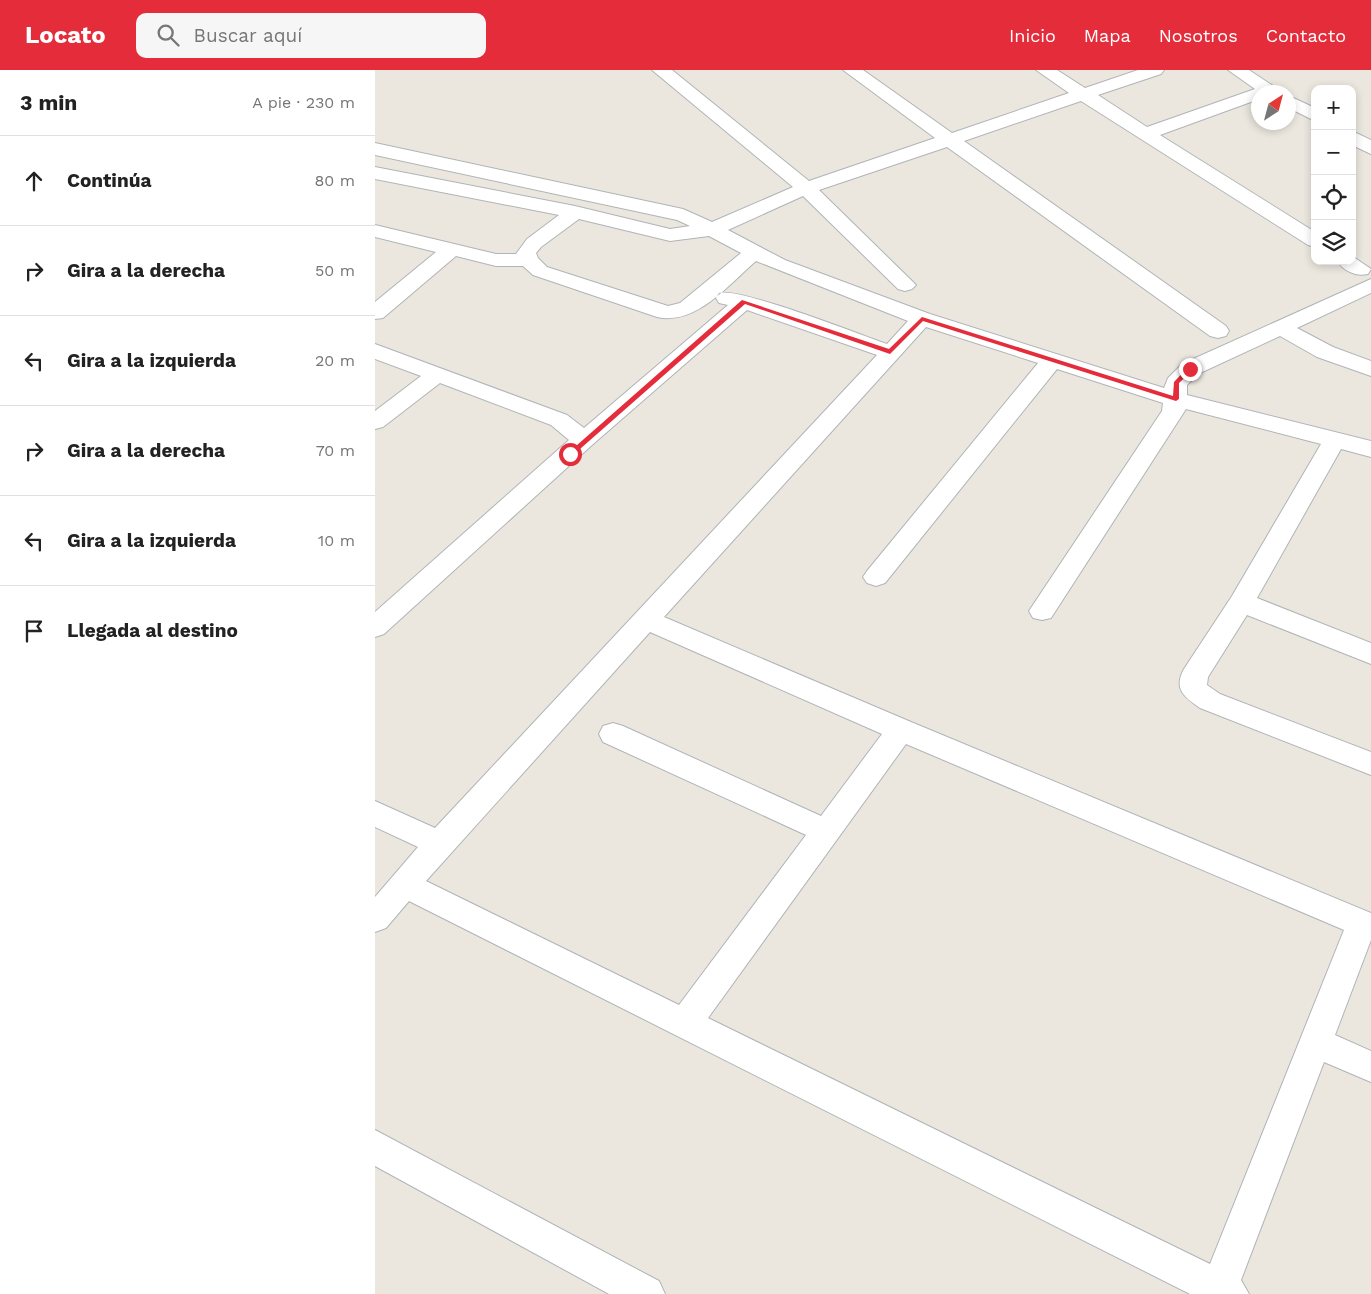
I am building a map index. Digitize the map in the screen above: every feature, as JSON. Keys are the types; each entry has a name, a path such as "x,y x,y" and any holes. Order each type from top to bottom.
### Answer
{"street":[{"path":"661,70 806,188 905,285"},
{"path":"852,70 1218,331"},
{"path":"1045,70 1311,238"},
{"path":"375,173 575,212 670,235 711,230 806,188 1155,70"},
{"path":"1237,70 1256,85"},
{"path":"1145,134 1251,97"},
{"path":"1296,105 1311,114"},
{"path":"1356,139 1371,148"},
{"path":"375,149 683,215 754,252 817,280 922,319 1176,399 1335,438 1371,449"},
{"path":"575,212 534,243 526,252 528,260 540,271 665,312 675,313 687,308 754,252"},
{"path":"375,231 496,260 528,260"},
{"path":"375,313 452,249"},
{"path":"1042,611 1174,411 1176,383 1190,369 1280,327 1360,272"},
{"path":"704,294 744,302 890,352"},
{"path":"377,621 744,302"},
{"path":"375,919 407,885 439,844 922,319"},
{"path":"1280,327 1325,352 1371,369"},
{"path":"375,351 559,420 584,440"},
{"path":"876,577 1051,360"},
{"path":"375,422 436,375"},
{"path":"1335,438 1242,602 1195,676 1193,690 1209,701 1371,764"},
{"path":"1242,602 1371,654"},
{"path":"407,885 1225,1291 1315,1042 1366,925 901,730 646,620"},
{"path":"685,1023 901,730"},
{"path":"613,734 826,831"},
{"path":"375,813 439,844"},
{"path":"1315,1042 1371,1067"},
{"path":"375,1147 646,1294"}],"route":[{"path":"570,454 744,302 890,352 922,319 1176,399 1176,383 1190,369"}]}
